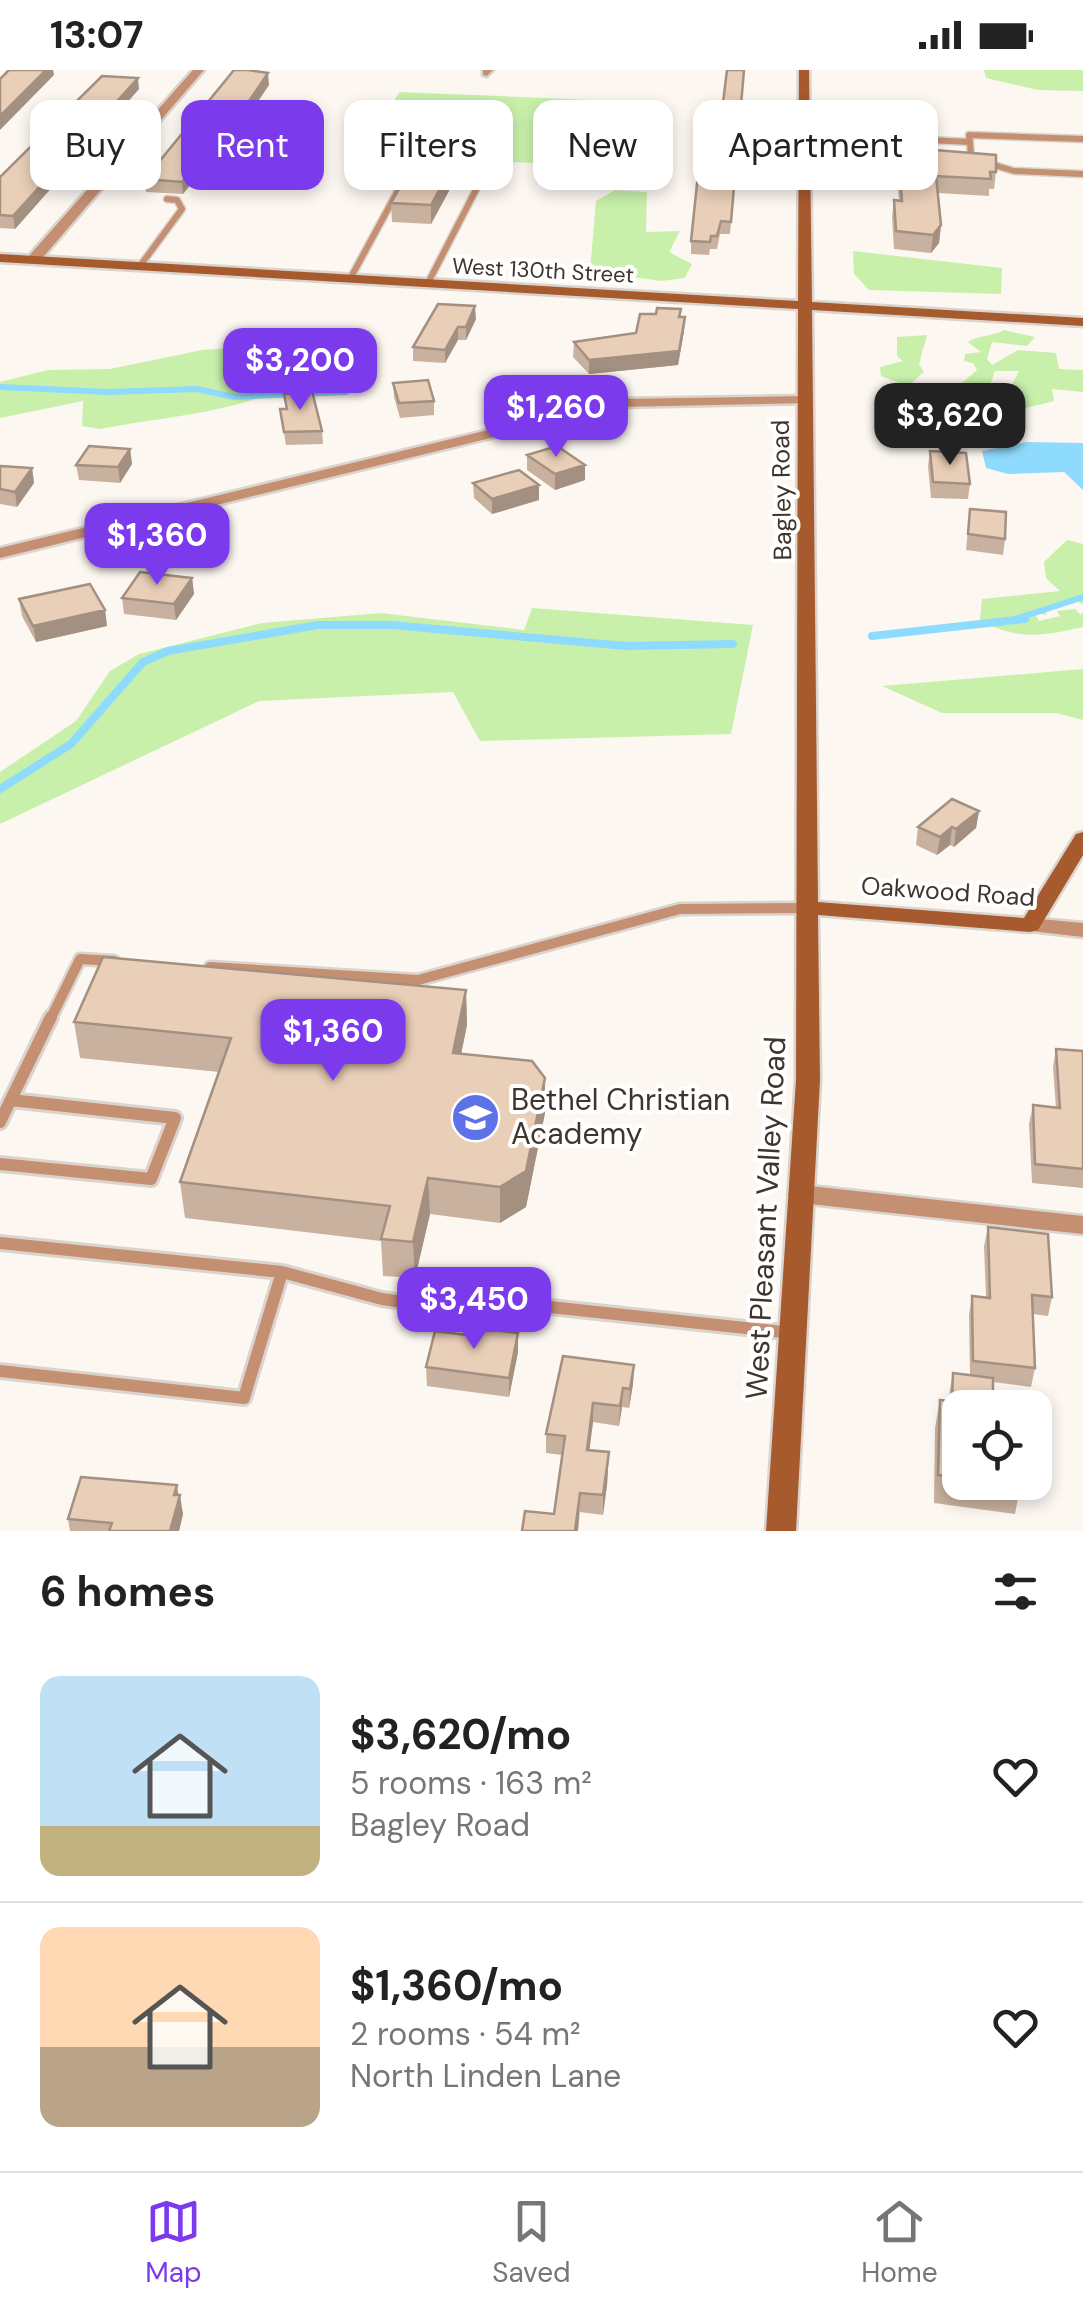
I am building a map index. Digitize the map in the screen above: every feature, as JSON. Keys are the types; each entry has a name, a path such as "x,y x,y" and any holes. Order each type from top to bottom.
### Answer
{"main road":[{"name":"Bagley Road","path":"804,70 804,100"},
{"name":"Bagley Road","path":"805,190 809,908"},
{"name":"West 130th Street","path":"0,258 1083,322"},
{"path":"1030,925 1083,838"},
{"name":"Oakwood Road","path":"809,908 1030,925"},
{"name":"West Pleasant Valley Road","path":"781,1531 808,1080 809,908"}],"street":[{"path":"32,260 199,70"},
{"path":"0,553 617,403 684,398 804,400"},
{"name":"Oakwood Road","path":"1030,925 1083,930"},
{"path":"801,1194 1083,1224"}],"lane":[{"path":"1083,140 969,134 971,158 1014,172 1083,174"},
{"path":"938,140 970,142"},
{"path":"350,279 407,174 482,178 428,284"},
{"path":"140,266 182,210 177,200 167,198"},
{"path":"200,966 418,980 680,909 809,908"},
{"path":"0,1122 80,959 120,961"},
{"path":"0,1164 151,1179 175,1118 10,1100"},
{"path":"0,1243 282,1272 382,1299 431,1306 522,1304 793,1334"},
{"path":"0,1371 244,1398 282,1272"}],"green space":[{"path":"984,70 1083,70 1083,91 1038,90 986,78"},
{"path":"400,92 593,100 533,100 533,163 513,162 513,100 394,100"},
{"path":"615,190 647,192 646,232 680,231 669,252 692,264 685,278 661,281 590,271 596,201"},
{"path":"853,251 1002,268 1001,294 869,290 854,274"},
{"path":"1004,330 1035,337 1027,346 992,342 987,359 992,365 1018,350 1056,353 1059,369 1083,370 1083,392 1052,389 1054,401 1018,410 1005,398 1019,371 995,371 986,396 999,397 1005,403 994,405 995,416 953,415 933,399 919,404 885,395 888,389 957,387 977,370 973,363 964,361 965,354 981,352 968,342"},
{"path":"927,335 919,364 924,372 908,386 881,376 880,367 903,361 897,356 897,337"},
{"path":"298,348 322,364 273,392 187,415 100,429 82,426 83,401 0,418 0,382 48,370 110,369 202,350"},
{"path":"1067,540 1083,544 1083,605 1075,599 1045,607 1047,615 1034,613 1039,621 1060,616 1057,611 1075,609 1081,615 1083,612 1083,627 1056,633 1017,634 980,619 982,599 1060,591 1046,578 1044,562"},
{"path":"532,608 753,625 731,734 480,741 453,692 259,701 0,824 0,772 76,721 110,671 139,654 262,623 381,613 524,630"},
{"path":"1083,669 1083,720 1056,713 942,713 882,686"}],"water":[{"path":"1027,442 1083,443 1083,490 1064,472 1008,474 986,468 982,451"}],"building":[{"path":"9,70 46,70 0,116 0,79"},
{"path":"234,70 268,73 250,100 210,100"},
{"path":"727,70 744,70 741,100 723,100"},
{"path":"102,76 138,78 118,100 78,100"},
{"path":"181,135 181,182 161,180 161,159"},
{"path":"30,147 30,190 37,190 13,216 0,215 0,177"},
{"path":"938,150 996,155 996,172 990,172 991,179 938,176"},
{"path":"398,190 439,190 431,205 391,203"},
{"path":"696,190 734,190 731,222 721,221 717,236 711,236 710,242 691,241"},
{"path":"901,190 937,190 941,225 933,235 896,231 894,200 902,201"},
{"path":"438,304 475,306 466,327 458,327 445,350 413,347"},
{"path":"657,308 681,309 679,317 685,317 679,351 589,360 574,342 636,333 640,314 656,314"},
{"path":"428,380 434,401 399,403 393,383"},
{"path":"922,385 975,387 978,411 924,408"},
{"path":"312,391 322,431 284,432 280,409 287,409 284,394"},
{"path":"89,446 130,449 118,467 76,465"},
{"path":"557,446 585,465 555,474 527,455"},
{"path":"930,451 966,453 970,484 933,482"},
{"path":"0,466 32,468 15,492 0,489"},
{"path":"519,470 539,485 492,499 473,483"},
{"path":"970,509 1006,512 1005,539 968,534"},
{"path":"140,572 192,578 174,604 122,598"},
{"path":"90,584 105,610 33,626 19,599"},
{"path":"952,799 979,811 940,837 918,827"},
{"path":"103,957 466,990 453,1053 532,1061 545,1078 526,1171 500,1187 428,1178 413,1242 381,1239 390,1206 180,1182 231,1038 74,1022"},
{"path":"1056,1049 1083,1051 1083,1169 1035,1164 1033,1105 1060,1108"},
{"path":"988,1227 1048,1234 1052,1297 1032,1295 1035,1368 973,1361 972,1296 990,1298"},
{"path":"476,1328 518,1333 509,1378 426,1367 435,1331 475,1336"},
{"path":"563,1356 634,1365 630,1389 623,1388 620,1406 593,1403 587,1450 609,1452 603,1495 580,1493 575,1531 522,1531 525,1511 554,1514 565,1436 546,1434"},
{"path":"953,1373 993,1378 993,1390 952,1390"},
{"path":"942,1400 942,1475 938,1475"},
{"path":"81,1477 177,1485 174,1495 180,1495 170,1531 109,1531 112,1523 68,1519"}],"waterway":[{"path":"0,387 108,392 197,389 234,397 346,392"},
{"path":"1010,621 1083,597"},
{"path":"1010,621 1025,619"},
{"path":"872,636 1010,621"},
{"path":"0,789 71,744 143,662 168,651 318,625 391,625 626,646 733,644"}],"place":[{"name":"Bethel Christian Academy","path":"476,1117"}]}
